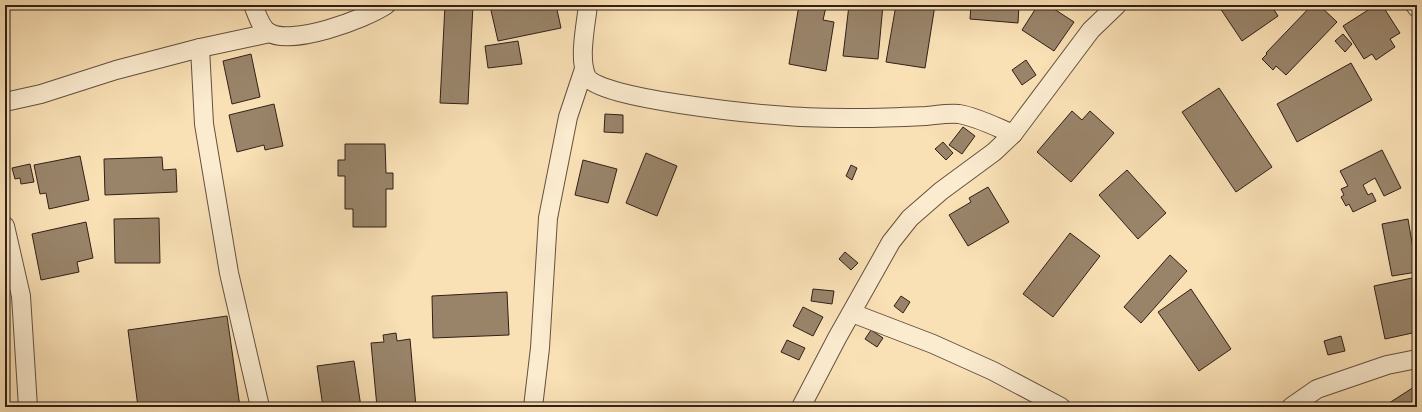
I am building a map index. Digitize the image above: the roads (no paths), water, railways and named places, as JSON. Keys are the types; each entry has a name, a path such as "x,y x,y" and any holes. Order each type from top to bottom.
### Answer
{"street":[{"path":"253,5 264,29 278,36 302,35 316,32 347,23 375,12 386,5"},
{"path":"588,5 583,53 584,69 588,78 596,84 611,90 718,110 788,116 852,118 960,114 1013,134"},
{"path":"801,407 837,338 891,242 910,218 941,191 994,152 1013,134 1091,30 1117,5"},
{"path":"5,102 41,94 116,70 200,48 270,33"},
{"path":"200,48 204,124 229,273 260,407"},
{"path":"533,407 540,340 548,218 568,117 584,69"},
{"path":"5,226 21,296 28,407"},
{"path":"852,313 933,344 987,368 1061,407"},
{"path":"1291,407 1317,389 1387,365 1417,359"}]}
